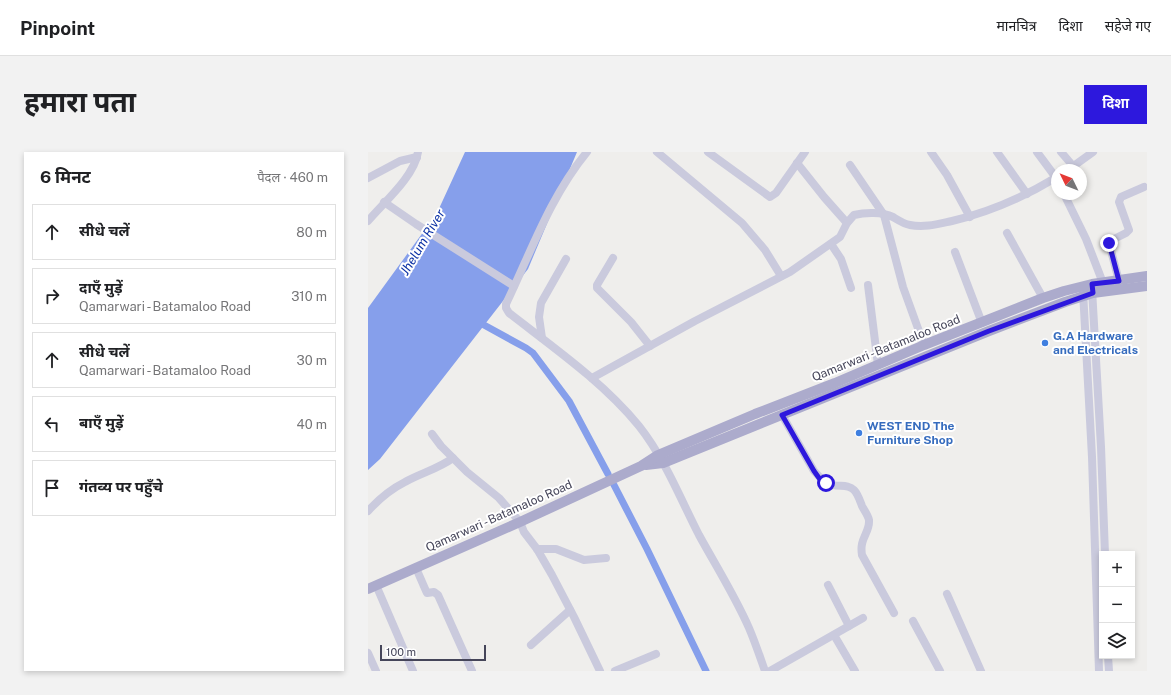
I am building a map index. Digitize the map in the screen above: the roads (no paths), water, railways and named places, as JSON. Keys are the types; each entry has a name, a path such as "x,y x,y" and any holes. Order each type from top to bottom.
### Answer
{"main road":[{"name":"Qamarwari - Batamaloo Road","path":"372,587 520,522 641,466 782,415 1103,283 1147,276"},
{"name":"Qamarwari - Batamaloo Road","path":"661,459 755,414 803,396 924,345 1043,298 1088,290 1147,286"}],"street":[{"path":"587,152 573,168 546,217 512,285 506,308 509,313 592,378 635,422 661,459 698,534 749,627 764,671"},
{"path":"657,152 742,223 765,250 781,276"},
{"path":"708,152 770,197 776,193 805,152"},
{"path":"931,152 947,175 970,217"},
{"path":"997,152 1027,194"},
{"path":"1037,152 1051,170"},
{"path":"1061,152 1068,164"},
{"path":"1076,164 1093,152"},
{"path":"368,178 400,161 418,155"},
{"path":"368,221 412,169 418,155"},
{"path":"797,163 847,223"},
{"path":"850,165 884,215 903,287 924,345"},
{"path":"592,378 790,272 840,237 850,217 855,214 871,213 884,215 910,225 931,226 970,217 994,209 1051,181"},
{"path":"1119,281 1109,243 1129,230 1119,200 1121,197 1144,187"},
{"path":"1067,200 1086,239 1103,283"},
{"path":"384,202 512,285"},
{"path":"1007,233 1043,298"},
{"path":"831,244 841,259 851,288"},
{"path":"955,252 982,323"},
{"path":"613,258 597,285 597,288 631,322 650,346"},
{"path":"542,338 539,318 541,303 566,259"},
{"path":"868,285 878,365"},
{"path":"1088,290 1101,447 1105,551"},
{"path":"1088,290 1091,448 1099,671"},
{"path":"782,415 819,478 826,483 853,488 857,493 868,519 868,527 862,541 862,555 894,613"},
{"path":"432,434 452,458 499,498 520,522 524,532 537,549 570,610 600,671"},
{"path":"368,511 391,490 411,479 440,467 452,458"},
{"path":"537,549 556,549 584,560 606,558"},
{"path":"416,568 427,593 434,592 438,595 472,671"},
{"path":"828,585 849,626"},
{"path":"372,587 413,671"},
{"path":"947,594 981,671"},
{"path":"531,645 570,610"},
{"path":"770,671 863,618"},
{"path":"913,621 940,671"},
{"path":"834,635 855,671"},
{"path":"368,652 376,671"},
{"path":"615,671 656,654"},
{"path":"1108,659 1108,671"}],"water":[{"name":"Jhelum River","path":"465,152 577,152 528,269 380,459 368,470 368,308 437,213"}],"waterway":[{"path":"484,325 533,353 569,401 608,474"},
{"path":"614,485 647,549 706,671"}],"place":[{"name":"G.A Hardware and Electricals","path":"1045,343"},
{"name":"WEST END The Furniture Shop","path":"859,433"}]}
